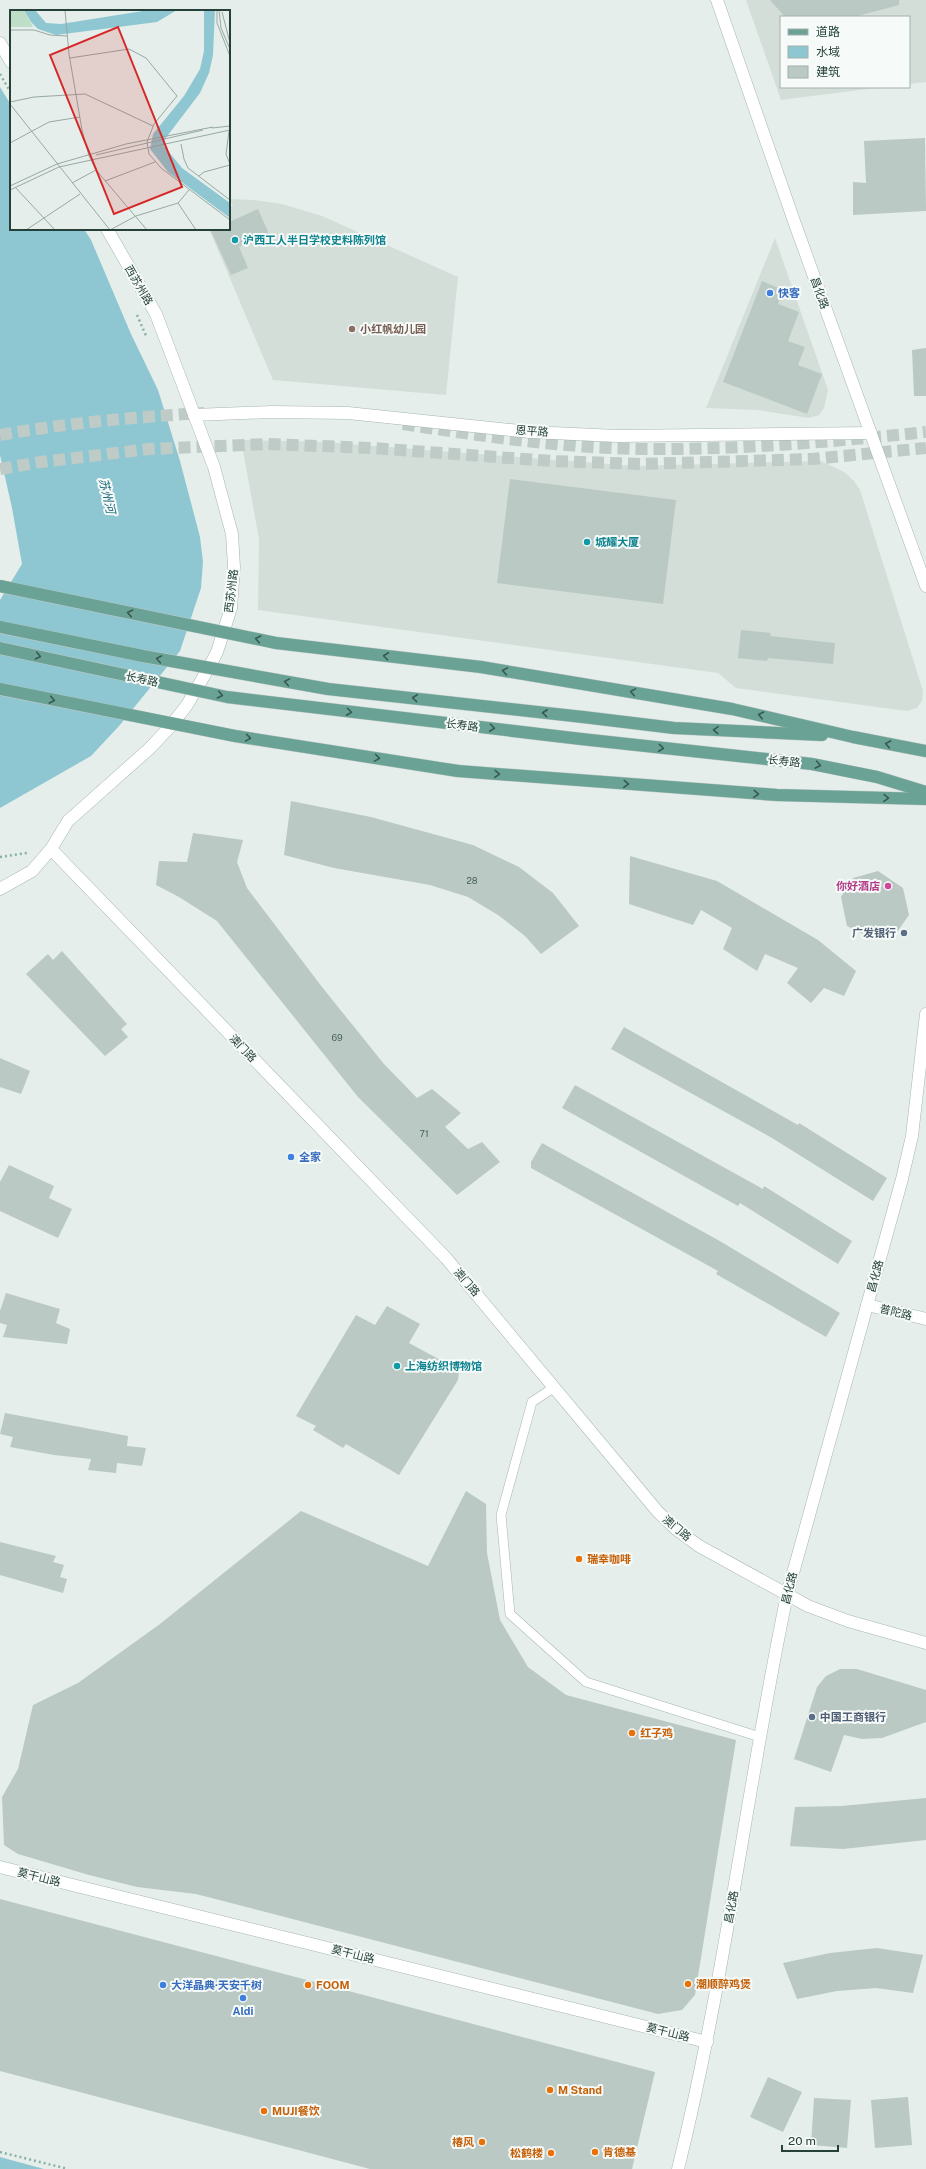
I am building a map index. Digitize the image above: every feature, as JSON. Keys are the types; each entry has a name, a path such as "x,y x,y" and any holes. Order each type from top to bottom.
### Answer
{"main road":[{"name":"长寿路","path":"0,586 276,643 481,667 732,709 853,737 926,751"},
{"name":"长寿路","path":"0,627 143,656 328,689 674,728 853,737"},
{"name":"长寿路","path":"0,648 227,697 581,739 812,764 876,777 926,792"},
{"path":"0,689 235,736 458,771 778,795 926,798"}],"street":[{"name":"昌化路","path":"717,0 795,224 926,586"},
{"path":"0,43 10,60"},
{"name":"西苏州路","path":"0,889 32,871 51,849 72,817 149,749 169,728 200,684 217,652 224,631 234,589 232,534 214,467 156,314 108,230"},
{"name":"恩平路","path":"194,415 271,412 348,413 530,432 617,436 871,433"},
{"name":"澳门路","path":"51,849 446,1258 553,1388 658,1512 676,1530 700,1546 787,1595 827,1613 926,1643"},
{"name":"昌化路","path":"678,2169 707,2042 760,1737 787,1595 902,1179 912,1136 926,1014"},
{"name":"普陀路","path":"867,1305 926,1319"},
{"name":"莫干山路","path":"0,1867 707,2042"}],"lane":[{"path":"553,1388 532,1402 501,1515 510,1614 586,1682 760,1737"}],"path":[{"path":"0,74 10,92"},
{"path":"135,310 150,345"},
{"path":"0,2152 68,2169"}],"shaded area":[{"path":"746,0 926,0 926,82 910,84 910,16 780,16 780,88 875,88 781,100"},
{"name":"小红帆幼儿园","path":"230,199 254,200 282,204 322,216 458,277 446,395 273,380 209,230 230,230 230,208 233,206"},
{"path":"775,238 828,390 824,408 819,415 809,418 757,410 706,408"},
{"name":"城耀大厦","path":"241,440 323,442 635,466 821,461 844,472 854,481 860,490 923,691 922,701 917,708 907,711 736,688 718,673 258,610 259,539"}],"water":[{"name":"苏州河","path":"0,87 10,103 10,230 85,230 91,240 131,334 158,390 180,461 200,537 203,562 201,588 180,651 119,726 91,756 0,808 0,600 22,564 12,508 0,455"},
{"path":"0,2157 44,2169 0,2169"}],"building":[{"path":"770,0 899,0 899,5 858,16 784,16"},
{"path":"925,138 926,211 853,215 853,182 866,183 864,141"},
{"name":"沪西工人半日学校史料陈列馆","path":"258,209 269,234 239,247 248,268 231,275 210,230 230,230 230,222"},
{"path":"762,281 783,290 778,304 799,312 788,341 805,347 798,365 822,374 807,414 723,382"},
{"path":"926,348 926,396 914,396 912,350"},
{"name":"城耀大厦","path":"510,479 676,500 663,604 497,583"},
{"path":"741,630 771,633 770,636 835,643 833,664 768,658 767,661 738,658"},
{"path":"291,801 371,817 473,845 519,867 553,893 579,926 541,954 525,936 498,915 468,897 430,885 334,868 284,855"},
{"path":"193,833 243,840 237,862 247,888 322,987 384,1064 417,1098 432,1089 461,1113 445,1127 468,1149 482,1142 500,1162 457,1195 358,1097 217,921 179,897 156,885 159,861 187,862"},
{"path":"630,856 717,881 818,940 856,971 844,996 824,988 811,1003 787,983 798,968 765,954 757,971 723,949 732,928 701,910 693,925 629,904"},
{"path":"878,871 903,888 909,915 895,935 869,937 847,926 841,897 853,878"},
{"path":"62,951 127,1024 121,1029 128,1037 105,1056 26,974 48,954 53,960"},
{"path":"624,1027 798,1125 799,1123 887,1178 873,1201 772,1138 611,1049"},
{"path":"0,1058 30,1071 21,1094 0,1087"},
{"path":"575,1085 763,1189 764,1186 852,1241 838,1264 740,1203 738,1206 562,1108"},
{"path":"542,1143 718,1240 840,1313 826,1337 716,1274 718,1271 531,1168 531,1162"},
{"path":"9,1165 54,1186 49,1198 72,1209 58,1238 0,1211 0,1182"},
{"path":"6,1293 60,1309 56,1323 70,1329 67,1344 3,1337 7,1325 0,1323 0,1311"},
{"path":"387,1306 420,1324 409,1343 459,1370 458,1380 399,1475 346,1444 343,1448 313,1430 316,1426 296,1416 356,1315 375,1325"},
{"path":"5,1413 128,1436 127,1446 146,1448 142,1466 117,1463 116,1473 88,1470 91,1459 54,1455 10,1447 13,1437 0,1434"},
{"path":"466,1491 486,1504 487,1553 500,1620 528,1667 566,1695 736,1740 695,1995 682,2010 658,2014 196,1894 137,1887 89,1875 18,1854 4,1845 2,1797 18,1769 33,1705 78,1683 160,1624 301,1511 428,1566"},
{"path":"0,1542 56,1556 53,1562 64,1565 60,1577 67,1579 63,1593 0,1575"},
{"path":"840,1669 857,1669 926,1690 926,1722 882,1738 862,1739 844,1735 831,1772 794,1759 817,1687 826,1676"},
{"path":"926,1798 926,1840 843,1849 790,1846 795,1807 841,1806"},
{"name":"大洋晶典·天安千树","path":"0,1899 655,2072 632,2169 370,2169 0,2071"},
{"path":"877,1948 923,1955 913,1993 876,1988 837,1991 797,1999 783,1963 830,1953"},
{"path":"768,2077 802,2092 783,2132 750,2117"},
{"path":"908,2097 912,2145 875,2148 871,2100"},
{"path":"814,2098 851,2100 847,2148 811,2145"}],"tunnel":[{"path":"0,435 101,421 204,413"},
{"path":"403,424 552,444 642,449 784,445 926,432"},
{"path":"0,469 41,462 149,449 267,444 372,448 552,461 641,464 812,459 926,448"}],"place":[{"name":"沪西工人半日学校史料陈列馆","path":"235,240"},
{"name":"快客","path":"770,293"},
{"name":"小红帆幼儿园","path":"352,329"},
{"name":"城耀大厦","path":"587,542"},
{"name":"你好酒店","path":"888,886"},
{"name":"广发银行","path":"904,933"},
{"name":"全家","path":"291,1157"},
{"name":"上海纺织博物馆","path":"397,1366"},
{"name":"瑞幸咖啡","path":"579,1559"},
{"name":"中国工商银行","path":"812,1717"},
{"name":"红子鸡","path":"632,1733"},
{"name":"潮顺醉鸡煲","path":"688,1984"},
{"name":"大洋晶典·天安千树","path":"163,1985"},
{"name":"FOOM","path":"308,1985"},
{"name":"Aldi","path":"243,1998"},
{"name":"M Stand","path":"550,2090"},
{"name":"MUJI餐饮","path":"264,2111"},
{"name":"椿风","path":"482,2142"},
{"name":"肯德基","path":"595,2152"},
{"name":"松鹤楼","path":"551,2153"}]}
